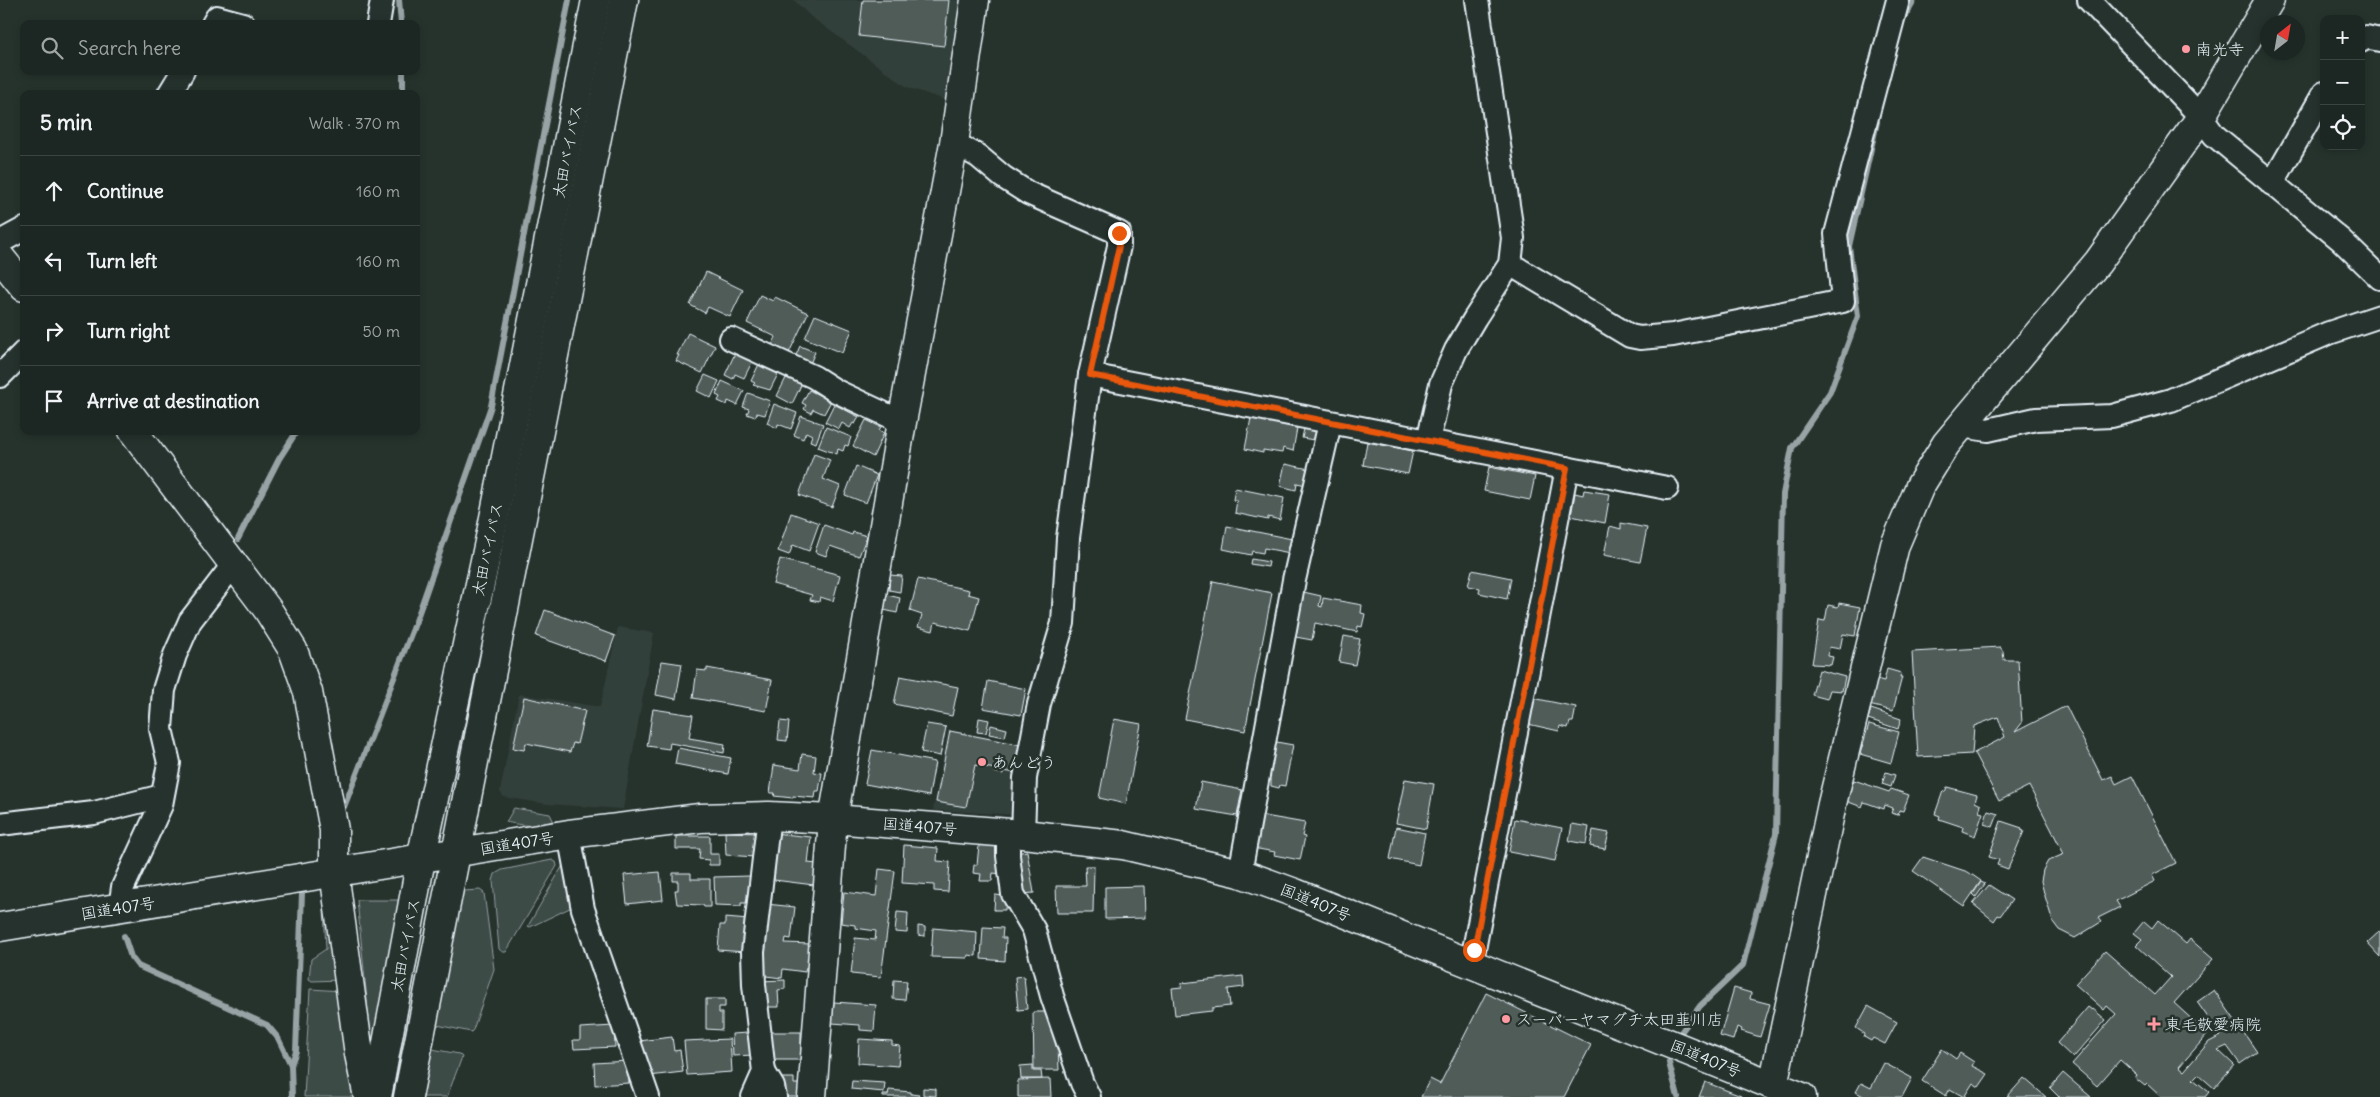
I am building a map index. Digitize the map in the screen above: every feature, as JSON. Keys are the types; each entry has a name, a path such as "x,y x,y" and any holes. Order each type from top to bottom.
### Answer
{"main road":[{"name":"太田バイパス","path":"377,1097 421,859 492,528 596,0"},
{"name":"太田バイパス","path":"408,1097 624,0"},
{"path":"812,1097 833,819 902,422 954,143 975,0"},
{"path":"1772,1091 1832,804 1895,545 1920,486 1946,444 2098,262 2201,117 2270,0"},
{"path":"0,257 20,282"},
{"path":"136,435 268,610 293,650 308,692 334,830 334,872 359,1054 368,1097"},
{"name":"国道407号","path":"0,927 569,834 700,818 770,816 1016,833 1123,846 1240,873 1295,893 1471,965 1772,1091 1802,1097"}],"street":[{"path":"379,20 382,0"},
{"path":"1428,441 1441,384 1456,350 1510,264 1513,238 1477,0"},
{"path":"1510,264 1630,336 1640,338 1673,336 1843,301 1836,234 1898,0"},
{"path":"2090,0 2201,117 2214,135 2341,240 2380,278"},
{"path":"215,20 217,17 228,20"},
{"path":"2365,38 2380,40"},
{"path":"171,90 181,75"},
{"path":"2272,184 2320,100"},
{"path":"954,143 978,156 1003,177 1028,194 1119,233 1119,246 1090,375 1068,538 1063,623 1039,704 1016,833 1008,856 1013,894 1034,930 1052,996 1082,1083 1090,1097"},
{"path":"0,242 20,230"},
{"path":"1961,426 1988,430 2036,419 2081,418 2121,414 2171,400 2329,333 2380,316"},
{"path":"731,339 814,377 836,392 902,422"},
{"path":"0,376 20,356"},
{"path":"1090,375 1667,488"},
{"path":"1240,873 1294,580 1330,423"},
{"path":"1471,965 1567,468"},
{"path":"120,908 124,887 158,815 169,763 162,729 164,690 172,664 190,620 234,565"},
{"path":"0,824 94,812 162,796"},
{"path":"770,816 753,952 754,985 764,1072 773,1087 775,1097"},
{"path":"569,834 583,909 648,1097"},
{"path":"753,1097 764,1072"}],"shaded area":[{"path":"794,0 960,0 948,101 907,87 810,16"},
{"path":"618,627 654,633 623,809 547,804 504,797 500,792 519,694 600,707"},
{"name":"あんどう","path":"948,730 1025,744 1017,815 933,810"},
{"path":"514,808 550,814 553,820 543,825 524,825 506,822"},
{"path":"552,860 556,862 557,866 506,952 502,952 499,949 493,881 495,874 502,870"},
{"path":"566,860 576,905 530,927 528,926"},
{"path":"480,890 484,893 494,969 471,1032 437,1025 434,1022 461,894 464,891"},
{"path":"357,900 399,900 402,902 373,1060"},
{"path":"332,909 341,980 312,981 309,979 311,959 326,949 324,910"},
{"path":"310,989 342,991 358,1097 304,1097"},
{"path":"432,1049 459,1054 462,1057 447,1097 421,1097 429,1052"}],"building":[{"path":"863,0 949,0 944,46 859,36"},
{"path":"706,272 743,290 730,317 708,307 705,313 690,305"},
{"path":"760,295 773,301 775,297 808,313 787,357 770,349 776,337 747,323"},
{"path":"815,315 852,330 842,353 805,338"},
{"path":"688,333 715,346 702,373 676,361"},
{"path":"800,346 815,352 809,366 794,360"},
{"path":"736,351 748,357 747,359 752,362 744,378 735,374 733,379 725,375"},
{"path":"760,362 773,368 772,371 778,374 770,390 753,385 755,383 751,381"},
{"path":"788,374 802,383 792,404 777,396"},
{"path":"705,375 719,381 711,398 697,391"},
{"path":"722,381 744,391 737,405 728,401 727,405 718,401 720,397 716,395"},
{"path":"809,390 831,401 824,414 813,409 811,413 804,409 806,405 802,403"},
{"path":"748,393 770,401 765,415 757,413 755,417 747,414 749,409 743,407"},
{"path":"774,404 797,413 791,429 778,424 777,428 767,423"},
{"path":"834,404 859,417 855,424 853,423 850,428 842,423 839,429 825,422"},
{"path":"801,416 823,424 816,443 810,441 812,435 806,432 803,439 794,435"},
{"path":"1251,418 1297,428 1293,451 1283,448 1282,453 1263,450 1263,453 1245,449"},
{"path":"866,420 881,427 879,430 884,433 873,457 853,446"},
{"path":"826,427 851,437 848,446 845,445 843,451 838,449 837,454 818,447"},
{"path":"1304,429 1316,431 1314,440 1302,438"},
{"path":"1367,442 1413,451 1408,474 1363,465"},
{"path":"814,454 830,460 823,479 840,486 832,507 799,495"},
{"path":"1285,464 1309,469 1306,485 1297,483 1296,490 1280,486"},
{"path":"856,466 877,475 866,503 845,495"},
{"path":"1489,467 1535,476 1530,500 1484,491"},
{"path":"1235,488 1284,498 1280,520 1268,517 1268,520 1235,513 1237,500 1233,500"},
{"path":"1584,490 1610,494 1605,523 1571,516 1575,493 1583,495"},
{"path":"791,513 819,523 809,551 793,545 789,555 778,551"},
{"path":"1621,523 1647,528 1640,562 1604,555 1610,526 1621,529"},
{"path":"824,525 852,535 853,532 867,536 859,556 830,546 826,556 815,552"},
{"path":"1227,526 1292,539 1290,553 1264,548 1263,553 1252,551 1251,555 1223,549"},
{"path":"780,559 840,575 833,601 820,597 819,602 810,600 812,595 773,584"},
{"path":"1251,559 1269,562 1268,567 1250,564"},
{"path":"1472,570 1511,578 1507,599 1479,593 1480,588 1468,586"},
{"path":"890,575 902,576 900,592 889,590"},
{"path":"918,579 969,590 968,594 979,597 970,631 935,622 933,631 918,627 922,615 910,611"},
{"path":"1213,581 1272,593 1245,731 1185,719"},
{"path":"1299,591 1321,596 1319,606 1322,607 1323,598 1362,605 1361,613 1365,614 1362,627 1358,626 1357,632 1315,623 1312,640 1290,636"},
{"path":"887,595 900,598 897,613 884,610"},
{"path":"1839,603 1860,607 1855,636 1843,634 1840,649 1829,647 1828,656 1833,657 1831,665 1812,664 1819,620 1825,621 1828,605 1838,607"},
{"path":"545,610 615,636 606,661 536,636"},
{"path":"1344,636 1360,639 1355,665 1339,662"},
{"path":"2000,647 2003,651 2004,660 2018,660 2022,723 2015,732 2066,706 2103,780 2112,776 2116,784 2132,776 2176,863 2152,875 2155,881 2116,901 2120,907 2098,918 2101,922 2075,938 2059,930 2053,922 2044,893 2041,881 2043,870 2048,861 2064,854 2029,786 1999,801 1974,753 2005,737 1998,717 1974,726 1972,754 1918,757 1912,652"},
{"path":"662,661 682,664 676,699 656,695"},
{"path":"707,668 772,680 766,711 693,698 697,670 707,671"},
{"path":"1887,669 1901,673 1900,677 1902,677 1893,711 1869,705 1876,679 1884,681"},
{"path":"1819,670 1845,677 1842,691 1830,690 1827,699 1812,695"},
{"path":"900,676 958,687 952,716 894,704"},
{"path":"988,681 1026,689 1021,715 983,708"},
{"path":"524,697 585,711 577,744 573,743 570,752 526,743 524,750 513,748"},
{"path":"1533,698 1576,707 1573,722 1570,722 1568,728 1560,726 1559,731 1528,724"},
{"path":"653,709 693,715 689,738 725,744 724,753 670,743 669,749 647,746"},
{"path":"1871,709 1901,719 1898,729 1868,719"},
{"path":"979,718 989,720 986,733 977,732"},
{"path":"1114,719 1141,724 1126,804 1099,798"},
{"path":"780,721 789,722 787,741 778,740"},
{"path":"927,724 946,727 940,756 921,752"},
{"path":"1869,724 1899,732 1891,763 1860,754"},
{"path":"991,725 1007,729 1005,737 989,734"},
{"path":"950,731 1021,745 1016,773 1003,771 1003,774 994,772 995,769 975,765 966,807 936,802"},
{"path":"1271,741 1293,745 1285,786 1280,785 1279,788 1271,786 1271,781 1264,779"},
{"path":"678,748 731,758 728,774 675,764"},
{"path":"872,750 935,762 929,796 865,784"},
{"path":"802,754 816,756 814,772 822,773 819,791 816,791 815,798 774,796 775,793 770,793 774,765 800,769"},
{"path":"1886,772 1895,775 1891,787 1882,784"},
{"path":"1405,779 1434,784 1426,829 1396,823"},
{"path":"1854,780 1889,792 1891,789 1909,795 1903,811 1899,810 1898,815 1891,813 1893,808 1885,805 1884,809 1864,802 1862,807 1846,801"},
{"path":"1201,782 1242,790 1237,816 1196,809"},
{"path":"1947,787 1977,795 1975,802 1981,805 1979,812 1983,813 1975,836 1962,831 1963,827 1939,819 1940,816 1935,814 1943,791 1945,792"},
{"path":"1988,811 1998,814 1993,827 1984,824"},
{"path":"1259,815 1305,823 1302,836 1305,837 1300,860 1274,855 1275,852 1253,848"},
{"path":"1515,819 1562,828 1555,861 1509,852"},
{"path":"2001,821 2022,828 2021,830 2024,831 2008,869 1997,865 1999,860 1989,857"},
{"path":"1572,824 1589,827 1586,844 1569,841"},
{"path":"1396,827 1425,833 1419,865 1390,859"},
{"path":"1593,830 1609,833 1605,849 1590,846"},
{"path":"725,832 759,833 755,857 726,855"},
{"path":"774,833 811,837 808,863 817,864 814,885 774,880 776,856 772,856"},
{"path":"676,836 710,836 710,854 719,854 719,865 709,865 709,860 699,859 700,849 676,849"},
{"path":"904,845 938,848 937,861 950,862 948,892 934,891 934,885 902,883"},
{"path":"979,845 1003,847 1001,874 993,873 992,881 980,881 981,874 973,873 974,865 977,865"},
{"path":"1027,851 1034,893 1023,894 1016,853"},
{"path":"1923,857 1968,872 1981,881 1964,906 1913,871"},
{"path":"1085,866 1094,866 1093,913 1057,913 1056,886 1086,886"},
{"path":"879,869 895,871 881,977 851,974 855,938 875,940 876,931 855,928 855,925 841,923 844,892 876,896"},
{"path":"660,872 663,900 627,904 624,875"},
{"path":"673,873 691,873 691,879 710,879 710,907 677,904 675,890 678,890 678,881 673,881"},
{"path":"750,876 751,903 741,903 741,906 715,905 714,877"},
{"path":"1981,882 1985,884 1976,897 1973,894"},
{"path":"1989,885 2012,900 1994,921 1973,904"},
{"path":"1144,886 1145,918 1105,919 1105,887"},
{"path":"995,895 1006,896 1005,910 994,910"},
{"path":"766,904 795,907 791,939 786,938 785,943 811,944 808,968 806,967 805,972 783,969 782,978 758,975"},
{"path":"897,912 908,913 907,933 895,932"},
{"path":"725,918 749,920 745,952 718,950 720,925 725,925"},
{"path":"2158,920 2186,944 2190,939 2213,959 2174,1003 2208,1034 2179,1067 2184,1071 2209,1042 2221,1036 2197,1002 2214,990 2257,1052 2240,1064 2227,1046 2218,1050 2234,1065 2214,1088 2198,1074 2193,1079 2209,1092 2205,1097 2161,1097 2147,1084 2145,1086 2135,1078 2137,1075 2120,1060 2097,1086 2072,1064 2116,1014 2107,1006 2104,1010 2075,984 2105,951 2155,995 2171,977 2136,945 2142,939 2134,933 2144,921 2152,928"},
{"path":"918,926 925,927 925,936 918,935"},
{"path":"983,927 1003,928 1002,938 1006,938 1005,961 981,959"},
{"path":"933,928 977,932 976,956 968,955 967,958 931,957"},
{"path":"2380,931 2380,957 2367,943"},
{"path":"1024,976 1027,1009 1018,1010 1015,977"},
{"path":"1243,976 1244,987 1228,989 1230,1006 1212,1008 1212,1011 1175,1015 1172,988 1182,987 1182,983"},
{"path":"785,980 785,989 778,990 779,1007 760,1007 760,981"},
{"path":"894,980 907,981 905,1000 893,999"},
{"path":"1734,988 1751,993 1750,999 1770,1004 1760,1037 1741,1031 1742,1029 1737,1027 1733,1040 1720,1036"},
{"name":"スーパーヤマグチ太田韮川店","path":"1486,993 1591,1045 1564,1097 1421,1097 1430,1079 1440,1084"},
{"path":"706,999 725,999 725,1007 719,1007 719,1013 722,1013 722,1030 706,1029"},
{"path":"834,1002 876,1005 874,1031 860,1030 860,1025 832,1023"},
{"path":"1868,1006 1897,1022 1885,1044 1873,1038 1871,1041 1864,1037 1865,1034 1856,1028"},
{"path":"2088,1007 2106,1020 2073,1058 2057,1043"},
{"path":"1033,1012 1051,1012 1051,1028 1055,1028 1056,1046 1058,1046 1059,1070 1034,1070"},
{"path":"614,1026 615,1047 574,1049 573,1040 580,1040 580,1028"},
{"path":"771,1032 801,1032 801,1060 771,1060"},
{"path":"748,1033 748,1040 753,1040 754,1055 733,1056 732,1034"},
{"path":"672,1037 674,1051 680,1050 683,1072 649,1076 647,1057 641,1058 639,1041"},
{"path":"730,1039 732,1072 687,1075 684,1041"},
{"path":"859,1039 892,1041 892,1045 900,1046 898,1066 858,1063"},
{"path":"1942,1049 1956,1059 1960,1053 1974,1062 1972,1066 1988,1074 1979,1087 1973,1083 1964,1097 1950,1089 1946,1096 1922,1081"},
{"path":"628,1061 629,1083 595,1085 594,1063"},
{"path":"1884,1063 1912,1078 1902,1097 1865,1097 1856,1092 1861,1083 1871,1088"},
{"path":"1033,1065 1033,1071 1041,1071 1042,1079 1021,1079 1020,1066"},
{"path":"2063,1073 2091,1097 2059,1097 2050,1088"},
{"path":"782,1078 794,1078 794,1084 799,1084 799,1097 782,1097"},
{"path":"2024,1078 2046,1097 2007,1097"},
{"path":"1050,1079 1051,1097 1018,1097 1018,1080"},
{"path":"852,1081 885,1083 884,1092 851,1089"},
{"path":"1705,1082 1741,1096 1741,1097 1699,1097"},
{"path":"923,1088 936,1089 936,1096 923,1095"},
{"path":"889,1090 911,1092 911,1094 919,1095 918,1097 883,1097 883,1095 888,1095"}],"waterway":[{"path":"399,0 401,20"},
{"path":"344,807 416,621 491,406 569,0"},
{"path":"1902,21 1914,0"},
{"path":"403,75 403,90"},
{"path":"1682,1031 1700,1006 1743,965 1776,834 1783,494 1792,448 1830,392 1858,316 1849,246 1877,122"},
{"path":"238,539 279,459 294,435"},
{"path":"292,1097 291,1065 296,1051 302,893"},
{"path":"124,936 131,957 138,966 267,1025 278,1038 291,1065"},
{"path":"1669,1063 1678,1097"}],"place":[{"name":"南光寺","path":"2186,49"},
{"name":"あんどう","path":"982,762"},
{"name":"スーパーヤマグチ太田韮川店","path":"1506,1019"},
{"name":"東毛敬愛病院","path":"2154,1024"}],"route":[{"path":"1119,233 1119,246 1090,375 1567,468 1474,950"}]}
